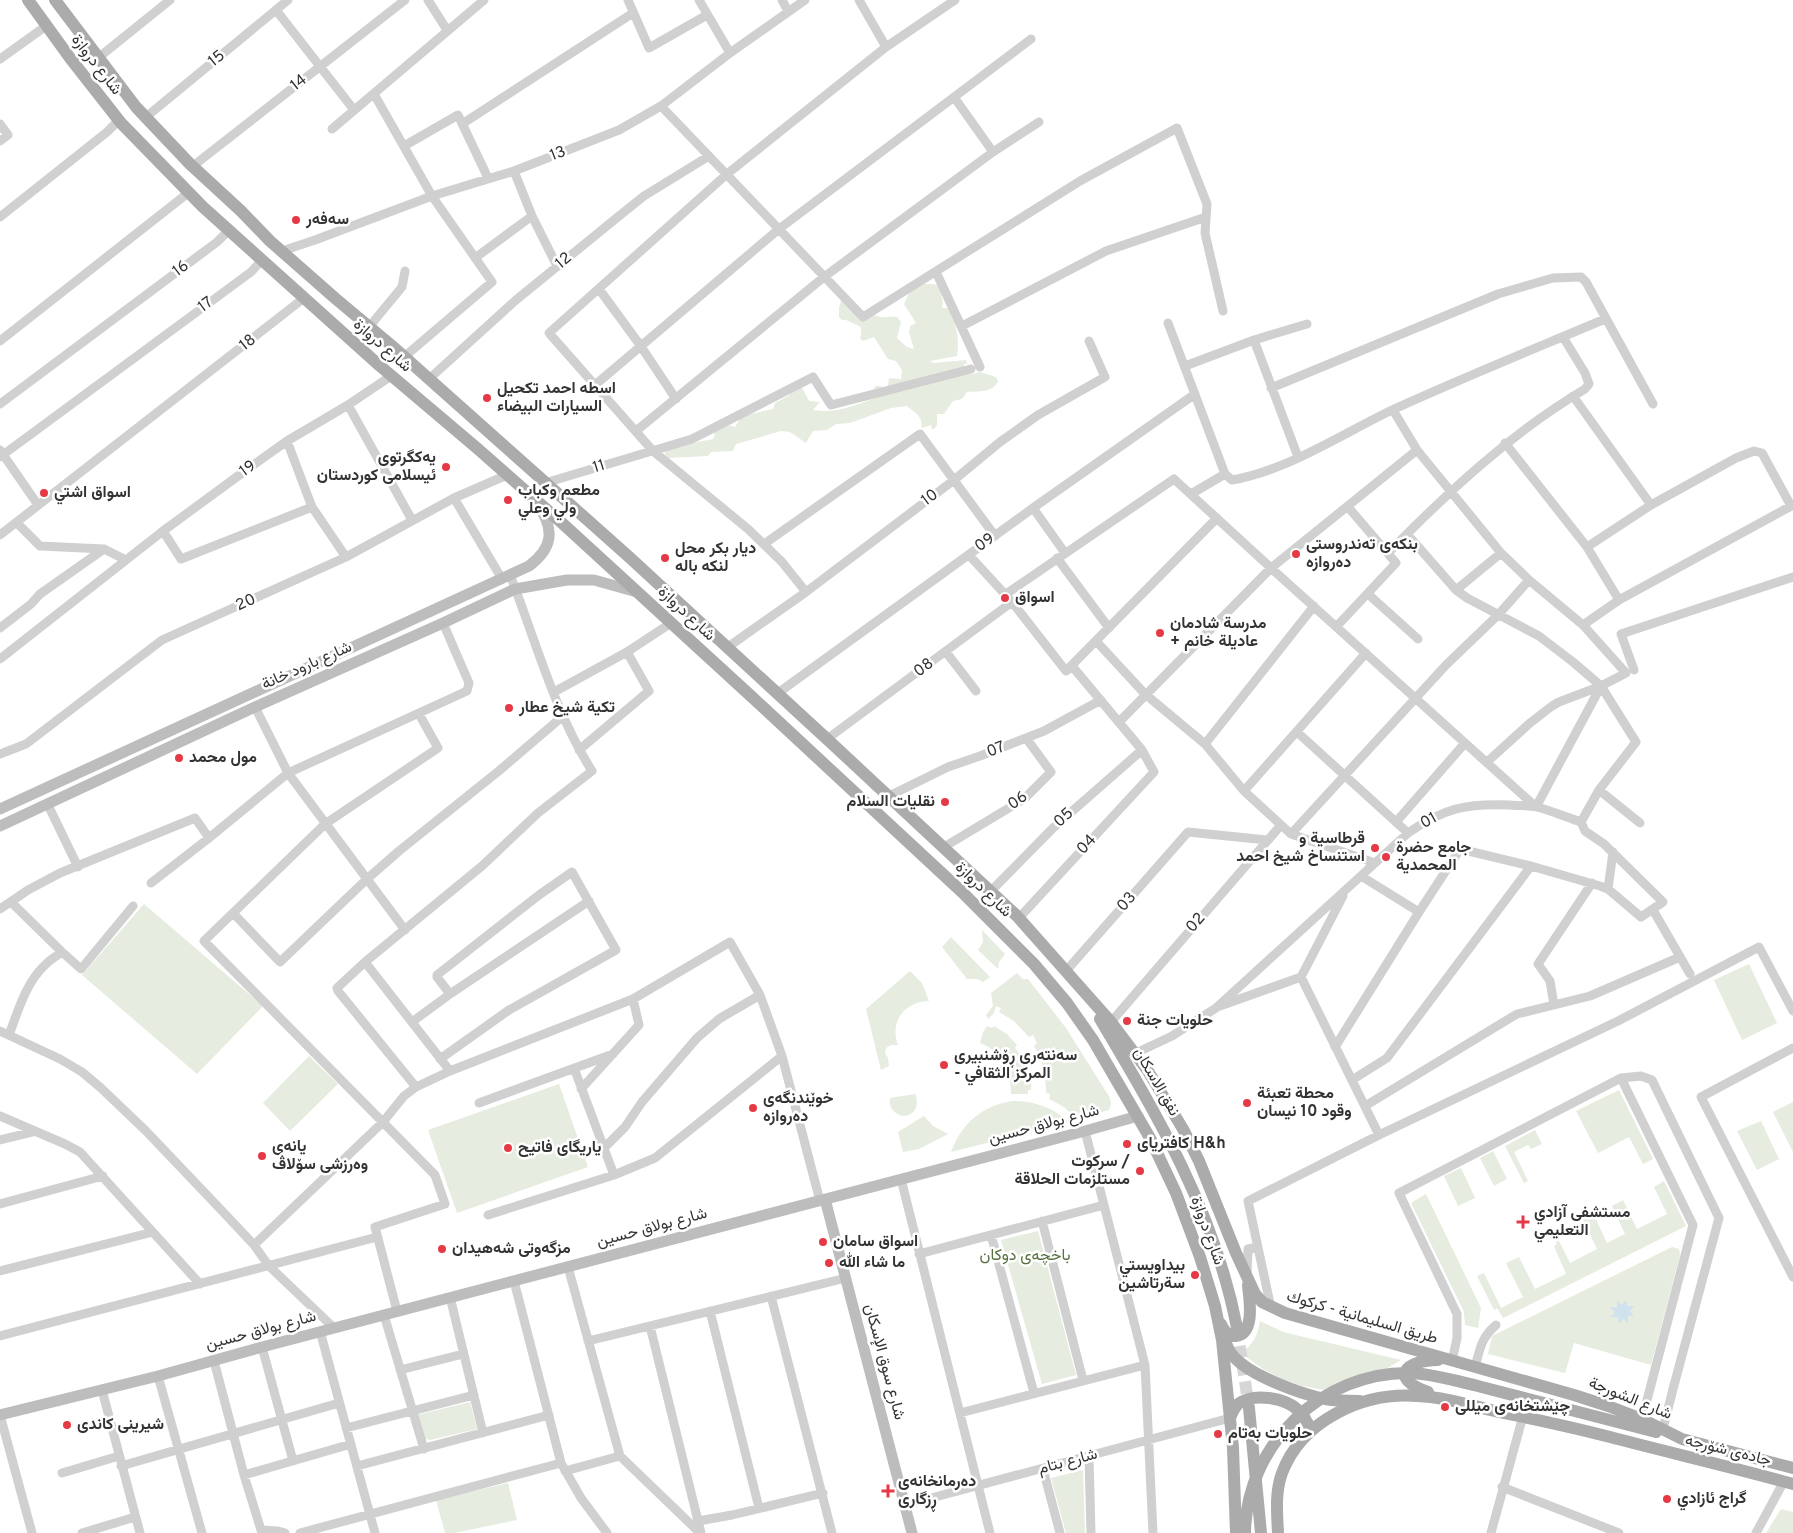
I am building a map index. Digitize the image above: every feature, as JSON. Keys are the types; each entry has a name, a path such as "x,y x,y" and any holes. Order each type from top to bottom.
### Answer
{"main road":[{"name":"شارع دروازة","path":"28,0 70,58 119,120 188,193 391,376 507,475 637,592 962,892 1034,964 1081,1021 1138,1116 1176,1193 1200,1257 1219,1326"},
{"name":"شارع دروازة","path":"55,0 98,58 146,117 193,166 282,251 429,379 728,647 944,847 1019,918 1088,998"},
{"path":"70,58 88,44"},
{"path":"752,697 765,682"},
{"path":"1088,998 1111,1022 1136,1053 1164,1096 1199,1161 1236,1253 1255,1294 1266,1305"},
{"name":"نفق الاسكان","path":"1088,998 1158,1118 1191,1183 1219,1256 1237,1328"},
{"path":"1214,1306 1221,1325 1227,1333 1235,1336 1244,1332 1250,1314 1247,1275"},
{"name":"طريق السليمانية - كركوك","path":"1266,1305 1453,1361"},
{"path":"1219,1326 1232,1355 1241,1363 1263,1376 1294,1389 1326,1399 1370,1401"},
{"path":"1219,1326 1230,1418 1236,1533"},
{"path":"1451,1400 1413,1387 1406,1379 1406,1372 1410,1366 1422,1361 1453,1361"},
{"name":"شارع الشورجة","path":"1453,1361 1574,1394 1642,1419 1682,1439 1793,1468"},
{"path":"1245,1533 1246,1515 1251,1492 1267,1454 1291,1423 1319,1400 1342,1386 1359,1380 1392,1374 1420,1374 1474,1385 1682,1439"},
{"path":"1278,1533 1278,1486 1282,1473 1294,1451 1311,1431 1325,1420 1342,1411 1387,1397 1408,1395 1451,1400"},
{"path":"1230,1418 1236,1407 1242,1402 1257,1398 1275,1400 1286,1402 1297,1409 1304,1417 1311,1431"},
{"name":"جادەی شۆرجە","path":"1451,1400 1523,1416 1788,1483"},
{"path":"1249,1408 1261,1533"}],"street":[{"path":"98,58 170,0"},
{"name":"15","path":"146,117 288,0"},
{"name":"14","path":"193,166 405,0"},
{"path":"428,0 447,30"},
{"path":"332,129 484,0"},
{"path":"628,0 649,48 707,15"},
{"path":"699,0 730,53"},
{"path":"782,0 788,11"},
{"name":"13","path":"282,251 432,196 514,171 619,130 661,106 730,53 805,0"},
{"path":"860,0 886,47"},
{"path":"806,592 782,562 748,529 653,451 549,333 727,174 886,47 955,0"},
{"path":"276,10 354,110"},
{"path":"462,124 633,13"},
{"path":"0,59 46,26"},
{"path":"595,385 779,229 1031,39"},
{"path":"374,94 432,196 492,282 404,357"},
{"path":"954,97 993,152"},
{"path":"661,106 863,317 1080,181 1176,128 1207,204 1205,233 1223,311"},
{"path":"404,146 458,114 488,178"},
{"path":"0,217 107,132 119,120"},
{"path":"636,431 824,277 993,152 1039,122"},
{"path":"0,124 8,135 0,141"},
{"name":"12","path":"429,379 516,300 644,196 709,156"},
{"path":"514,171 532,216 557,266"},
{"path":"0,341 188,193"},
{"path":"475,258 532,216"},
{"path":"936,272 962,326 1106,250 1206,218"},
{"name":"16","path":"0,404 217,242 228,231"},
{"name":"17","path":"1,454 251,272 262,260"},
{"path":"369,327 402,287 405,271"},
{"path":"1271,388 1498,294 1553,278 1581,277 1586,282 1653,404"},
{"path":"599,289 676,399"},
{"name":"18","path":"0,535 304,298"},
{"path":"1168,323 1225,474 1232,480 1251,476 1298,457 1393,410 1605,319"},
{"path":"1185,366 1254,340 1307,324"},
{"name":"11","path":"545,483 692,439 813,377 831,404 976,368 962,326"},
{"path":"1388,553 1450,492 1505,443 1585,389 1589,384 1585,373 1563,337"},
{"path":"1254,340 1298,457"},
{"name":"10","path":"728,647 806,592 954,480 1000,442 1038,415 1105,377 1089,341"},
{"name":"19","path":"0,659 163,530 287,441 348,405 391,376"},
{"name":"09","path":"778,694 969,554 1195,394"},
{"path":"1573,396 1651,505"},
{"path":"348,405 412,520"},
{"path":"1393,410 1417,450 1501,553 1529,580 1583,625 1626,673 1601,686 1552,706 1487,762"},
{"path":"764,544 920,434 995,536"},
{"path":"287,441 312,507 346,556"},
{"path":"1505,443 1587,547 1619,600"},
{"path":"1118,722 1271,568 1417,450"},
{"path":"1583,625 1619,600 1792,505 1762,453 1754,451 1736,458 1651,505 1587,547"},
{"path":"1,454 38,505"},
{"path":"1191,494 1225,474"},
{"name":"20","path":"0,754 26,744 162,640 346,556 454,498 507,475"},
{"path":"1006,594 1174,479 1536,807 1601,686"},
{"path":"416,1087 338,991 339,984 482,866 538,813 592,771 579,750 563,716 515,589 454,498"},
{"name":"شارع بارود خانة","path":"0,809 529,566 547,548 549,537 548,525 534,499"},
{"path":"163,530 181,559 312,507"},
{"path":"1337,626 1396,563 1348,507"},
{"path":"1033,508 1065,553"},
{"path":"969,554 1006,594 1066,671 1217,518"},
{"path":"17,523 40,546 104,549 126,560"},
{"path":"1406,534 1456,590 1481,607 1520,625 1556,648 1601,686 1636,742 1598,790 1581,822"},
{"path":"0,628 31,604 40,594 104,549"},
{"path":"1456,590 1501,553"},
{"path":"1057,558 1109,628"},
{"path":"1634,670 1620,634 1793,577"},
{"name":"شارع بارود خانة","path":"0,826 515,589 567,580 594,580 637,592"},
{"path":"1291,834 1446,665 1498,615 1529,580"},
{"path":"1368,594 1418,639"},
{"name":"08","path":"827,739 1012,602"},
{"path":"1205,744 1314,606"},
{"path":"152,883 288,773 467,691 469,683 443,623"},
{"path":"554,692 627,652 671,623"},
{"path":"1096,641 1145,694 1205,744 1244,792 1291,834 1375,863"},
{"path":"1610,656 1627,650"},
{"path":"579,750 648,691 627,652"},
{"path":"946,652 976,691"},
{"path":"1244,792 1366,653"},
{"path":"1072,666 1142,750"},
{"name":"07","path":"889,796 948,767 1044,731 1101,700"},
{"path":"255,707 288,773 405,930"},
{"path":"397,1312 374,1227 445,1204 435,1175 204,941 325,824 438,748 418,714"},
{"path":"233,914 280,962 399,851 500,770 563,716"},
{"path":"1297,732 1408,834"},
{"name":"06","path":"944,847 1024,799 1051,772 1026,738"},
{"path":"1396,822 1465,743"},
{"name":"04","path":"1019,918 1154,772 1142,750"},
{"name":"05","path":"991,891 1053,828 1142,750"},
{"path":"1598,790 1640,823"},
{"name":"01","path":"1136,1053 1172,1036 1216,1008 1408,834 1432,818 1467,807 1490,804 1536,807 1581,822 1585,831 1613,852 1663,902 1653,910"},
{"path":"48,805 78,867"},
{"path":"0,909 44,881 195,818 209,838"},
{"name":"02","path":"1111,1022 1281,825"},
{"name":"03","path":"1066,971 1188,832 1267,840"},
{"path":"1335,1047 1460,849 1531,866 1608,889 1641,917 1653,910 1690,974"},
{"path":"1608,889 1613,852"},
{"path":"1352,1080 1387,1058 1531,866"},
{"path":"440,1058 509,1010 616,950 572,872 437,975 450,994"},
{"path":"1361,876 1419,912"},
{"path":"1554,1005 1550,981 1538,964 1592,883"},
{"path":"1216,1008 1302,977 1347,890"},
{"path":"412,1022 450,994 589,901"},
{"path":"11,902 81,969 133,906"},
{"path":"254,1245 383,1122 404,1096 416,1087 450,1070 633,999 730,942 760,995 782,1056 823,1200"},
{"path":"1266,1305 1253,1248 1248,1201 1379,1135 1618,1021 1759,947 1793,1011"},
{"path":"62,952 46,964 33,981 4,1033 60,1059 82,1072 101,1088 146,1131 254,1245 269,1266 334,1328"},
{"path":"1366,1106 1517,1014 1590,996 1680,957"},
{"path":"365,962 450,1070"},
{"path":"1302,977 1379,1135"},
{"path":"604,1148 625,1127 642,1102 697,1038 719,1019 760,995"},
{"path":"581,1089 639,1024 633,999"},
{"path":"1793,1048 1701,1097 1793,1278"},
{"path":"479,1102 613,1054"},
{"path":"488,1215 614,1175 655,1158 782,1056"},
{"path":"574,1068 614,1175"},
{"path":"1453,1361 1457,1338 1456,1314 1398,1193 1621,1078 1641,1076 1652,1080 1719,1218 1663,1430"},
{"path":"1621,1078 1693,1225 1642,1419"},
{"path":"0,1116 33,1132 66,1144 80,1152 200,1284"},
{"name":"شارع بولاق حسين","path":"0,1415 158,1376 320,1331 1138,1116"},
{"path":"1085,1131 1145,1365 1153,1533"},
{"path":"0,1140 33,1132"},
{"path":"0,1204 103,1176"},
{"path":"901,1179 990,1533"},
{"name":"شارع سوق الإسكان","path":"823,1200 846,1278 912,1533"},
{"path":"919,1254 1104,1206"},
{"path":"1042,1222 1083,1380"},
{"path":"0,1271 153,1232"},
{"path":"991,1235 1034,1394"},
{"path":"0,1336 377,1237"},
{"path":"1247,1275 1253,1248"},
{"path":"568,1267 620,1456 700,1533"},
{"path":"588,1341 846,1278"},
{"path":"514,1281 563,1467 580,1498 607,1533"},
{"path":"771,1296 832,1533"},
{"path":"450,1297 483,1433"},
{"path":"710,1311 760,1508"},
{"path":"384,1315 424,1449"},
{"path":"1476,1367 1481,1344 1486,1333 1496,1325"},
{"path":"650,1326 700,1533"},
{"path":"320,1331 375,1533"},
{"path":"262,1347 293,1461"},
{"path":"400,1370 463,1354"},
{"path":"214,1361 260,1532 281,1532"},
{"path":"960,1413 1145,1365"},
{"path":"158,1376 202,1533"},
{"path":"102,1390 140,1533"},
{"path":"346,1428 474,1395"},
{"path":"121,1466 340,1402"},
{"path":"0,1415 32,1533"},
{"path":"357,1466 549,1415"},
{"path":"1491,1533 1502,1487 1523,1416"},
{"name":"شارع بتام","path":"905,1505 1230,1418"},
{"path":"244,1475 351,1444"},
{"path":"62,1473 118,1456"},
{"path":"300,1533 563,1467 620,1456"},
{"path":"1089,1456 1091,1533"},
{"path":"1043,1469 1060,1533"},
{"path":"1756,1533 1788,1483"},
{"path":"1502,1487 1618,1533"},
{"path":"698,1521 823,1493"},
{"path":"82,1533 135,1516"}],"green space":[{"path":"924,284 939,286 943,303 942,308 948,308 958,337 957,356 930,361 933,363 966,360 967,364 964,364 964,368 972,374 980,372 996,377 998,381 993,388 967,392 962,399 953,401 944,414 937,414 937,425 934,429 932,429 931,425 922,428 921,420 917,414 907,406 891,408 850,423 836,424 827,430 813,431 806,443 790,432 781,431 736,444 733,451 711,452 708,456 668,458 665,454 665,451 679,446 713,439 715,435 711,430 720,419 723,424 735,427 742,416 773,409 775,403 788,396 800,384 809,401 820,402 813,410 821,411 838,410 854,406 877,397 874,388 876,386 881,386 883,393 888,395 893,391 888,386 889,378 901,379 902,370 896,361 888,359 874,337 863,341 860,338 861,327 839,317 839,308 843,294 863,312 881,317 897,317 901,322 897,338 907,347 914,349 909,332 910,326 916,323 904,304 909,293"},
{"path":"144,904 263,1006 197,1074 82,975"},
{"path":"982,930 1005,954 999,962 998,969 978,950 983,942"},
{"path":"951,937 990,977 983,982 977,979 967,979 942,947"},
{"path":"1749,964 1777,1023 1742,1040 1714,980"},
{"path":"910,971 922,983 929,1001 913,1005 901,1014 896,1028 898,1045 891,1045 886,1048 885,1053 889,1066 881,1070 866,1009"},
{"path":"1017,973 1023,979 1028,979 1066,1028 1110,1098 1109,1110 1077,1119 1064,1107 1049,1099 1050,1094 1046,1093 1043,1069 1040,1057 1034,1046 1037,1043 1033,1035 1029,1037 1014,1021 999,1012 1001,1008 996,1006 994,1013 988,1019 986,1015 993,1006 991,993"},
{"path":"987,1026 992,1028 994,1026 1007,1034 1017,1045 1015,1048 1020,1054 1023,1054 1031,1077 1031,1090 1028,1090 1028,1094 1011,1094 1010,1077 1004,1063 995,1052 980,1043"},
{"path":"309,1056 338,1084 290,1131 263,1103"},
{"name":"یاریگای فاتیح","path":"559,1084 588,1167 457,1213 428,1130"},
{"path":"1619,1090 1653,1159 1643,1164 1629,1137 1598,1153 1576,1111"},
{"path":"915,1094 917,1106 913,1112 902,1116 892,1110 890,1098"},
{"path":"1012,1101 1028,1102 1042,1106 1056,1112 1069,1122 951,1152 961,1132 974,1117 991,1107"},
{"path":"1793,1102 1793,1152 1773,1112"},
{"path":"924,1116 933,1126 948,1134 919,1149 903,1152 898,1132"},
{"path":"1761,1121 1779,1159 1757,1170 1737,1131"},
{"path":"1535,1130 1542,1144 1531,1149 1528,1145 1514,1152 1528,1181 1524,1183 1505,1146"},
{"path":"1493,1151 1507,1179 1494,1186 1480,1158"},
{"path":"1461,1168 1475,1198 1458,1206 1444,1176"},
{"path":"1664,1181 1686,1226 1503,1318 1497,1308 1494,1310 1477,1276 1484,1273 1501,1308 1523,1297 1506,1263 1519,1257 1535,1289 1566,1274 1554,1246 1557,1244 1554,1238 1557,1237 1570,1263 1597,1249 1583,1220 1594,1215 1607,1243 1625,1234 1612,1206 1623,1200 1637,1229 1667,1214 1654,1187"},
{"path":"1426,1194 1481,1308 1478,1328 1465,1325 1464,1312 1411,1203"},
{"name":"باخچەی دوکان","path":"1038,1231 1076,1375 1042,1384 1001,1240"},
{"path":"1672,1247 1679,1249 1680,1255 1651,1365 1574,1343 1565,1373 1488,1354 1492,1336"},
{"path":"1260,1321 1283,1332 1401,1360 1384,1370 1352,1377 1324,1390 1302,1386 1282,1379 1263,1369 1241,1353 1249,1347 1254,1339"},
{"path":"470,1402 477,1429 430,1440 424,1438 417,1415"},
{"path":"1083,1470 1085,1533 1066,1533 1051,1478"},
{"path":"508,1483 517,1520 454,1533 445,1533 436,1500"},
{"path":"1781,1509 1793,1512 1793,1533 1766,1533"}],"water":[{"path":"1617,1300 1622,1305 1626,1300 1627,1306 1634,1306 1630,1311 1634,1316 1628,1316 1628,1323 1623,1319 1619,1324 1618,1317 1611,1317 1615,1312 1610,1307 1617,1307"}],"tunnel":[{"path":"1237,1328 1249,1408"}],"place":[{"name":"سەفەر","path":"296,220"},
{"name":"اسطه احمد تكحيل السيارات البيضاء","path":"487,398"},
{"name":"یەکگرتوی ئیسلامی کوردستان","path":"446,467"},
{"name":"اسواق اشتي","path":"44,493"},
{"name":"مطعم وكباب ولي وعلي","path":"508,500"},
{"name":"بنکەی تەندروستی دەروازە","path":"1296,554"},
{"name":"ديار بكر محل لنكه باله","path":"665,558"},
{"name":"اسواق","path":"1005,598"},
{"name":"مدرسة شادمان + عاديلة خانم","path":"1160,633"},
{"name":"تكية شيخ عطار","path":"509,708"},
{"name":"مول محمد","path":"179,758"},
{"name":"نقليات السلام","path":"945,802"},
{"name":"قرطاسية و استنساخ شيخ احمد","path":"1375,848"},
{"name":"جامع حضرة المحمدية","path":"1386,857"},
{"name":"حلویات جنة","path":"1127,1021"},
{"name":"سەنتەری ڕۆشنبیری - المرکز الثقافي","path":"944,1065"},
{"name":"محطة تعبئة وقود 10 نيسان","path":"1247,1103"},
{"name":"خوێندنگەی دەروازە","path":"753,1108"},
{"name":"کافتریای H&h","path":"1127,1144"},
{"name":"یاریگای فاتیح","path":"508,1148"},
{"name":"یانەی وەرزشی سۆلاڤ","path":"262,1156"},
{"name":"سركوت / مستلزمات الحلاقة","path":"1140,1171"},
{"name":"مستشفى آزادي التعليمي","path":"1523,1222"},
{"name":"اسواق سامان","path":"823,1242"},
{"name":"مزگەوتی شەهیدان","path":"442,1249"},
{"name":"ما شاء الله","path":"829,1263"},
{"name":"بيداويستي سةرتاشين","path":"1195,1275"},
{"name":"چێشتخانەی میللی","path":"1445,1407"},
{"name":"شیرینی کاندی","path":"67,1425"},
{"name":"حلویات بەتام","path":"1218,1434"},
{"name":"دەرمانخانەی ڕزگاری","path":"888,1491"},
{"name":"گراج ئازادي","path":"1667,1499"}]}
